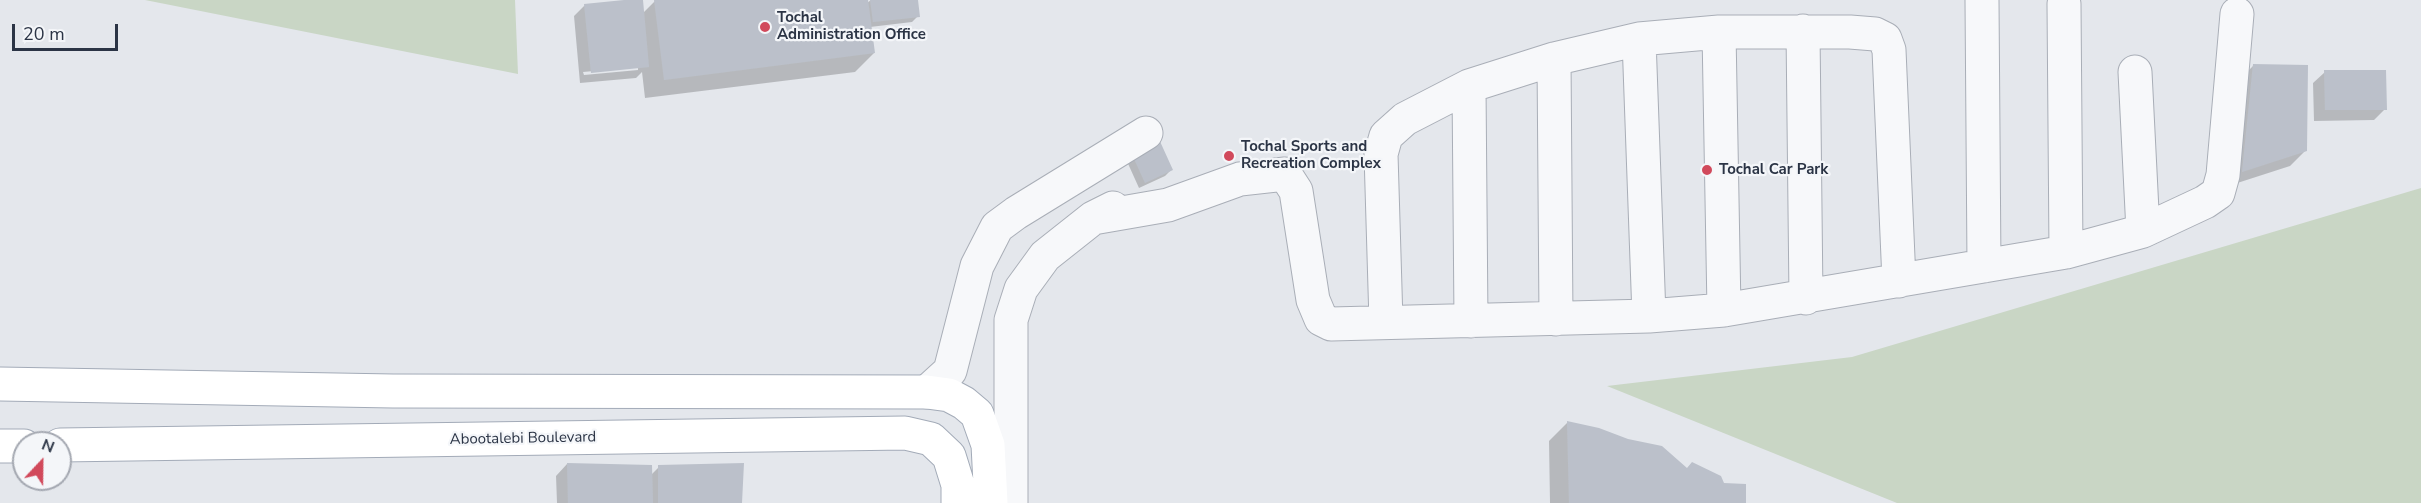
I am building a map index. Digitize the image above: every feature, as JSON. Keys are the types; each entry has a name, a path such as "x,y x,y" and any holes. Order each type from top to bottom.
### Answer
{"main road":[{"path":"0,384 404,391 927,392 949,395 964,403 977,414 988,445 991,503"},
{"name":"Abootalebi Boulevard","path":"72,445 905,433 931,439 949,456 958,494"}],"lane":[{"path":"1982,0 1984,266"},
{"path":"2064,4 2066,252"},
{"path":"1094,218 1168,205 1240,179 1285,174 1296,191 1313,300 1321,319 1331,324 1649,316 1725,310 2066,252 2144,231 2205,202 2218,193 2223,175 2237,14"},
{"path":"1386,322 1381,154 1386,136 1405,119 1469,86 1554,59 1639,39 1719,32 1850,32 1875,34 1885,39 1889,50 1899,281"},
{"path":"1719,32 1725,310"},
{"path":"1803,32 1806,298"},
{"path":"1639,39 1649,316"},
{"path":"1554,59 1556,319"},
{"path":"2135,72 2144,231"},
{"path":"1469,86 1471,321"},
{"path":"927,392 950,371 977,266 998,227 1016,213 1146,134"},
{"path":"1011,503 1011,320 1021,289 1045,256 1094,218 1172,182"},
{"path":"966,303 1011,320"}],"green space":[{"path":"145,0 515,0 518,74"},
{"path":"2421,188 2421,503 1897,503 1607,386 1852,357"}],"building":[{"path":"643,0 649,67 591,73 584,4"},
{"name":"Tochal Administration Office","path":"654,0 868,0 875,53 664,80"},
{"path":"870,0 918,0 920,17 873,22"},
{"path":"2253,64 2308,65 2307,151 2242,172"},
{"path":"2324,70 2386,70 2387,110 2325,110"},
{"path":"1158,137 1173,170 1145,183 1130,150"},
{"path":"1567,421 1599,428 1628,439 1662,446 1687,468 1692,462 1721,476 1724,483 1746,484 1746,503 1569,503"},
{"path":"567,463 652,465 653,503 568,503"},
{"path":"744,463 742,503 658,503 658,465"}],"place":[{"name":"Tochal Administration Office","path":"765,27"},
{"name":"Tochal Sports and Recreation Complex","path":"1229,156"},
{"name":"Tochal Car Park","path":"1707,170"}]}
